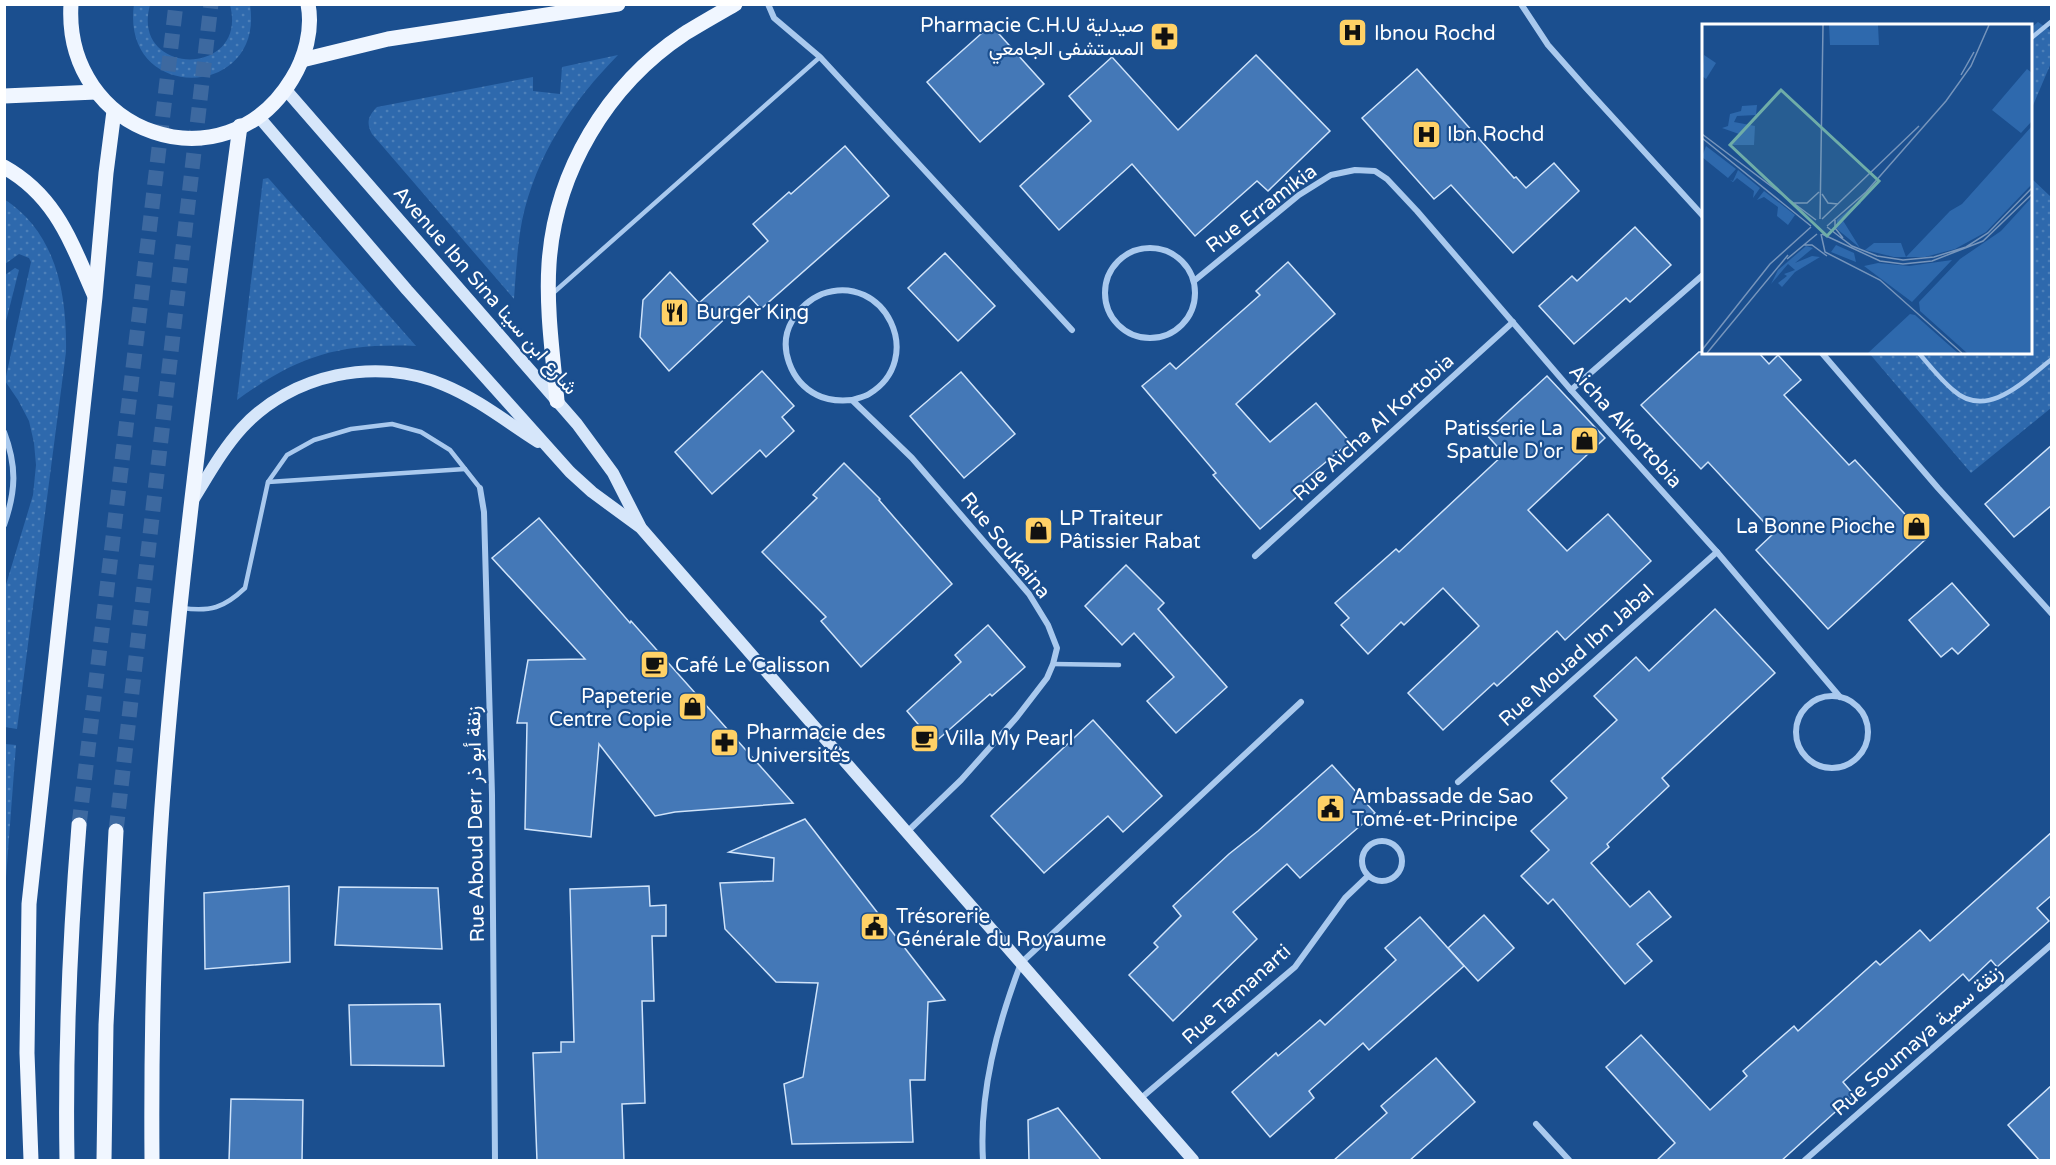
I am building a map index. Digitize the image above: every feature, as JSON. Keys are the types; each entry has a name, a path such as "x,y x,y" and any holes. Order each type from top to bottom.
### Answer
{"main road":[{"path":"71,4 71,28 75,51 83,73 96,92 114,111 130,122 147,130 184,138 222,134 240,126 258,116 286,90 302,60 308,36 308,4"},
{"path":"302,60 388,39 618,4"},
{"path":"557,401 548,297 549,263 562,194 575,161 611,102 635,75 684,34 735,4"},
{"name":"Avenue Ibn Sina شارع ابن سينا","path":"286,90 584,432 613,473 641,528"},
{"path":"4,96 96,92"},
{"path":"31,1161 27,1053 29,904 114,111"},
{"name":"Avenue Ibn Sina شارع ابن سينا","path":"258,116 407,290 550,450 592,492 641,528 1193,1161"},
{"path":"152,1161 154,972 164,781 190,504 240,126"},
{"path":"4,167 37,190 52,208 64,228 95,297"},
{"path":"190,504 225,449 242,428 263,409 294,390 336,375 364,371 391,371 418,376 444,385 468,397 550,450"},
{"path":"68,1161 67,1009 71,917 79,825"},
{"path":"104,1161 105,1025 116,831"}],"street":[{"path":"768,4 774,18 820,57 1072,330"},
{"path":"1521,4 1548,45 1702,215"},
{"name":"Rue Erramikia","path":"1194,281 1299,195 1331,175 1355,170 1375,171 1387,179"},
{"name":"Aicha Alkortobia","path":"1387,179 1571,390 1717,552 1840,697 1848,699 1858,707 1865,717 1868,729 1867,742 1862,753 1852,762 1841,767 1828,768 1806,757 1797,740 1798,722 1803,710 1812,702 1824,696 1840,697"},
{"name":"Rue Erramikia","path":"1146,249 1161,250 1176,256 1187,267 1194,281 1195,297 1191,312 1182,325 1169,334 1155,338 1138,337 1124,331 1113,320 1107,306 1105,290 1109,275 1118,262 1131,253 1146,249"},
{"path":"1571,390 1702,276"},
{"path":"831,291 848,291 865,296 880,305 890,319 896,335 897,353 892,369 882,384 869,394 852,400 835,401 818,396 803,387 793,373 787,356 787,339 791,322 801,308 815,297 831,291"},
{"name":"Rue Aicha Al Kortobia","path":"1255,556 1513,322"},
{"path":"1823,354 1938,488 2052,614"},
{"name":"Rue Soukaina","path":"852,400 912,458 1029,594 1048,625 1057,648 1053,664"},
{"path":"4,432 12,452 14,478 12,504 4,525"},
{"name":"Rue Aboud Derr زنقة أبو ذر","path":"480,488 484,512 492,795 495,1161"},
{"name":"Rue Mouad Ibn Jabal","path":"1458,782 1717,552"},
{"path":"906,832 961,780 1017,717 1047,678 1053,664"},
{"path":"983,1161 984,1112 988,1074 1007,999 1021,963 1301,702"},
{"path":"1380,841 1397,847 1402,855 1403,864 1400,872 1393,879 1385,882 1376,881 1368,876 1363,868 1362,860 1365,850 1380,841"},
{"name":"Rue Tamanarti","path":"1140,1100 1295,967 1345,898 1368,876"},
{"name":"Rue Soumaya زنقة سمية","path":"1805,1161 2052,944"},
{"path":"1536,1124 1569,1161"}],"lane":[{"path":"2032,38 2052,21"},
{"path":"548,297 820,57"},
{"path":"1920,354 1954,391 1971,401 1990,400 2008,393 2052,358"},
{"path":"180,608 204,611 232,600 245,588 268,482 287,455 314,440 351,429 392,424 421,432 450,450 480,488"},
{"path":"268,482 465,469"},
{"path":"1053,664 1119,664"}],"shaded area":[{"path":"134,4 150,5 148,29 157,46 172,56 190,59 208,56 223,46 231,29 230,5 250,5 249,36 236,59 216,73 192,78 169,73 148,60 136,37"},
{"path":"2038,22 2051,31 2051,63 2032,108 2032,27"},
{"path":"618,55 571,111 546,152 536,174 522,221 514,299 372,134 369,126 370,117 377,107 533,77 533,91 560,94 562,67"},
{"path":"268,178 416,346 365,347 321,355 280,372 237,400 263,179"},
{"path":"2032,179 2051,197 2051,408 1971,473 1870,354 2032,354"},
{"path":"4,199 22,213 36,229 47,247 61,288 66,330 66,352 17,729 5,727 5,588 33,495 36,465 29,421 5,381 31,262 29,258 19,254 5,264"},
{"path":"15,268 19,270 5,325 5,275"},
{"path":"4,744 16,745 5,891"}],"building":[{"path":"991,25 1044,84 980,142 927,82"},
{"path":"1256,55 1330,131 1268,191 1257,181 1195,236 1132,164 1059,230 1020,186 1091,121 1069,96 1112,57 1178,130"},
{"path":"1417,69 1514,178 1516,177 1526,188 1554,163 1579,191 1513,253 1451,185 1434,199 1362,118"},
{"path":"845,146 889,196 761,309 749,296 669,371 640,337 643,300 670,272 699,303 768,241 753,224"},
{"path":"1635,227 1671,265 1630,302 1626,298 1574,344 1539,306 1572,276 1577,281"},
{"path":"945,253 995,306 958,341 908,288"},
{"path":"1288,262 1335,314 1236,404 1270,442 1316,403 1350,442 1303,481 1308,487 1260,529 1213,475 1216,473 1142,386 1170,363 1176,369 1260,295 1256,291"},
{"path":"1699,352 1702,354 1760,354 1769,364 1778,355 1801,380 1784,395 1849,465 1855,460 1927,538 1828,629 1756,550 1774,533 1708,462 1701,469 1641,405"},
{"path":"762,371 794,406 782,417 794,431 766,457 760,450 712,494 675,452"},
{"path":"961,372 1015,434 964,478 910,416"},
{"path":"1547,376 1605,438 1528,510 1567,551 1608,514 1651,561 1565,640 1557,631 1497,686 1494,683 1443,730 1408,693 1479,626 1443,588 1404,625 1401,622 1368,654 1341,625 1349,618 1335,603 1396,549 1399,552 1504,454 1485,433"},
{"path":"2052,445 2052,505 2014,537 1985,504"},
{"path":"844,463 880,499 952,584 861,667 821,621 826,617 762,552 817,498 813,495"},
{"path":"539,518 630,623 631,621 793,803 675,812 655,816 599,744 591,837 525,829 527,723 517,723 528,660 585,659 492,558"},
{"path":"1126,565 1164,603 1158,609 1227,687 1176,733 1147,701 1174,677 1134,633 1122,645 1085,606"},
{"path":"1952,583 1989,625 1958,654 1952,648 1941,657 1909,620"},
{"path":"1715,609 1775,673 1662,778 1669,786 1607,844 1609,847 1591,863 1630,907 1649,891 1671,917 1637,944 1652,961 1625,984 1553,899 1548,904 1521,876 1549,850 1531,831 1567,798 1551,781 1617,720 1594,696 1636,657 1649,671"},
{"path":"988,625 1025,667 934,743 907,711 961,662 955,655"},
{"path":"1093,720 1162,796 1123,832 1108,816 1044,873 991,816"},
{"path":"1332,765 1375,813 1300,878 1287,864 1233,912 1257,939 1173,1021 1129,975 1158,947 1154,943 1181,916 1173,906"},
{"path":"805,819 945,1000 928,1002 925,1080 910,1080 913,1142 792,1144 784,1084 803,1077 818,983 776,982 725,929 720,883 773,881 774,858 729,852"},
{"path":"2052,832 2052,895 2037,908 2049,921 1997,967 1991,960 1969,981 1963,974 1843,1082 1854,1095 1781,1161 1656,1161 1675,1143 1606,1067 1641,1035 1710,1110 1747,1076 1743,1071 1794,1026 1798,1031 1876,961 1880,965 1920,930 1930,941"},
{"path":"289,886 290,962 205,969 204,893"},
{"path":"649,886 650,906 666,905 666,936 652,936 654,1001 642,1001 645,1103 622,1104 624,1161 537,1161 533,1053 561,1052 561,1042 574,1042 570,889"},
{"path":"339,887 438,888 442,949 335,945"},
{"path":"1484,915 1514,948 1478,981 1448,948"},
{"path":"1420,917 1464,966 1369,1050 1363,1043 1309,1091 1314,1098 1270,1137 1232,1092 1276,1053 1278,1056 1320,1020 1325,1025 1396,960 1385,948"},
{"path":"440,1004 444,1066 351,1065 349,1005"},
{"path":"1436,1058 1475,1102 1409,1161 1333,1161 1387,1113 1381,1106"},
{"path":"2052,1085 2052,1161 2040,1161 2008,1125"},
{"path":"231,1099 303,1100 302,1161 229,1161"},
{"path":"1058,1108 1102,1161 1029,1161 1028,1120"}],"tunnel":[{"path":"79,825 176,4"},
{"path":"116,831 211,4"}],"place":[{"name":"Ibnou Rochd","path":"1353,33"},
{"name":"Pharmacie C.H.U صيدلية المستشفى الجامعي","path":"1165,36"},
{"name":"Ibn Rochd","path":"1426,134"},
{"name":"Burger King","path":"675,312"},
{"name":"Patisserie La Spatule D'or","path":"1584,440"},
{"name":"La Bonne Pioche","path":"1916,526"},
{"name":"LP Traiteur Pâtissier Rabat","path":"1038,530"},
{"name":"Café Le Calisson","path":"654,665"},
{"name":"Papeterie Centre Copie","path":"693,707"},
{"name":"Villa My Pearl","path":"924,738"},
{"name":"Pharmacie des Universités","path":"725,743"},
{"name":"Ambassade de Sao Tomé-et-Principe","path":"1331,808"},
{"name":"Trésorerie Générale du Royaume","path":"875,927"}]}
